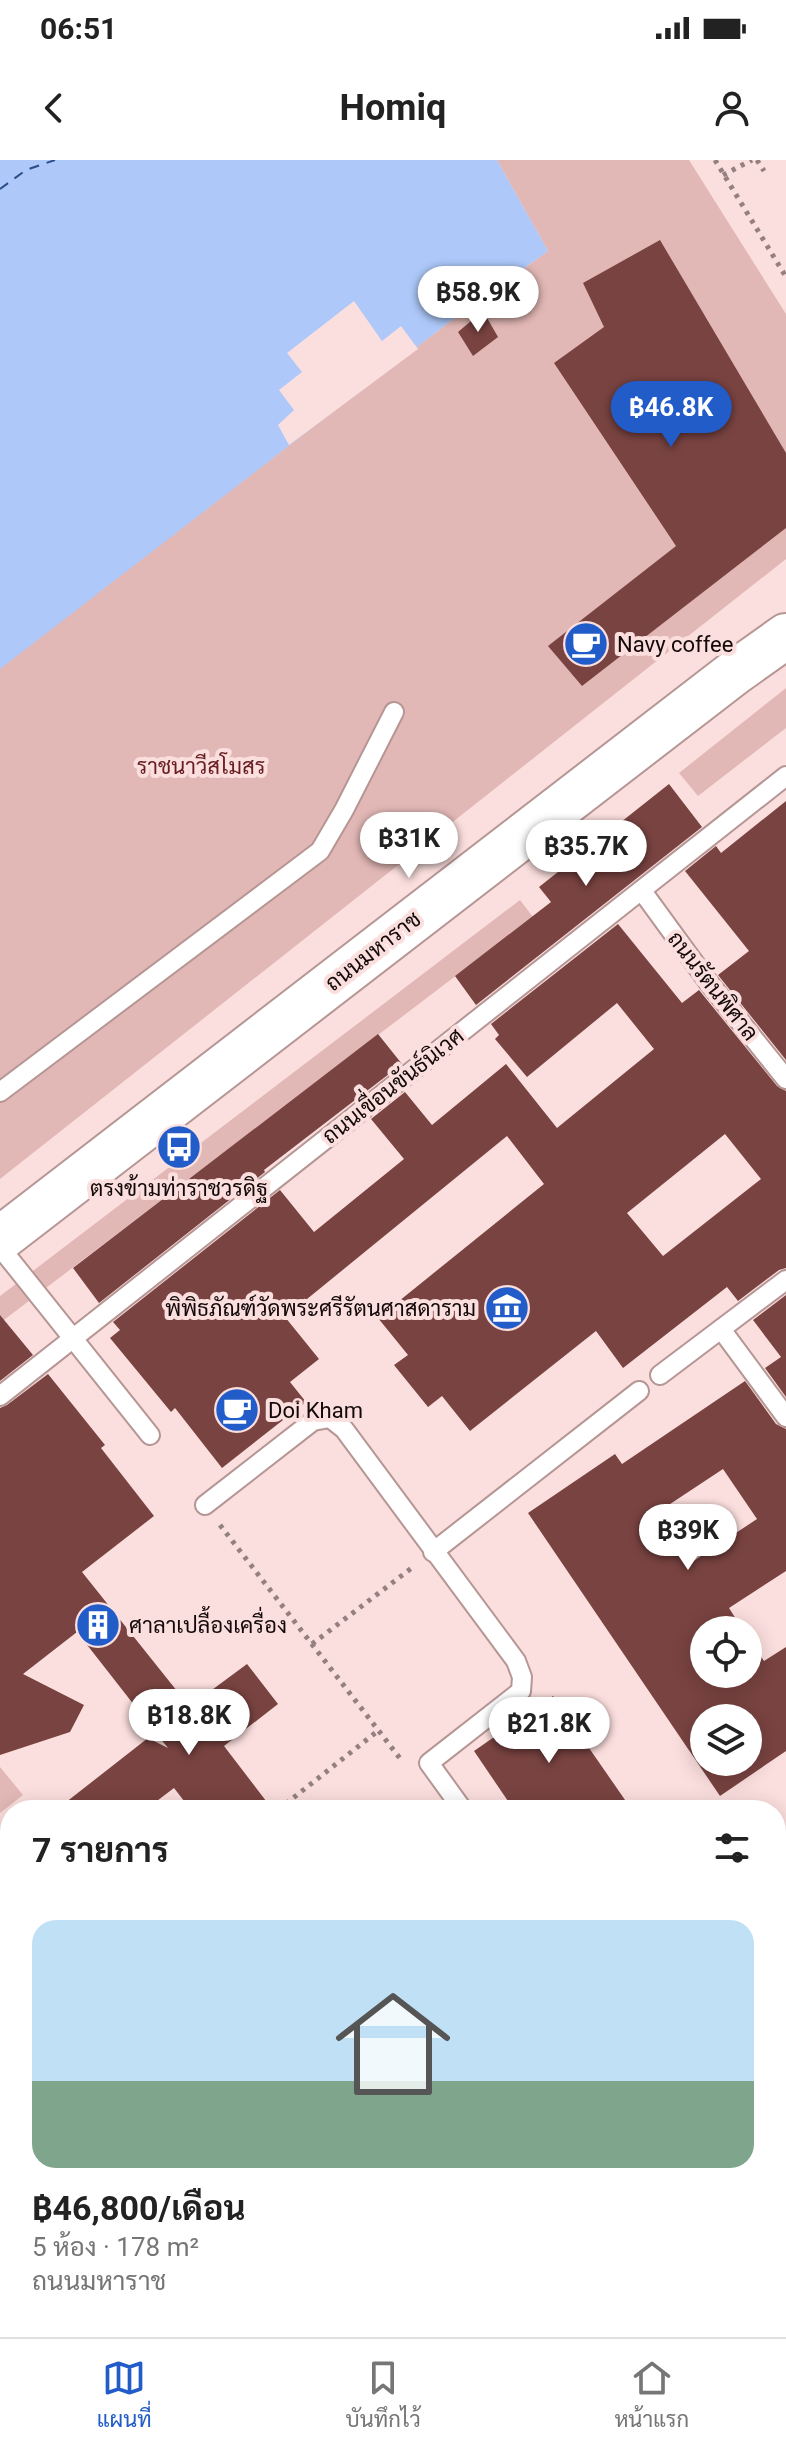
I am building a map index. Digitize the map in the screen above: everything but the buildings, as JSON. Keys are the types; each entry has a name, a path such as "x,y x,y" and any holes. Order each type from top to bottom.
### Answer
{"street":[{"name":"ถนนมหาราช","path":"0,1239 786,636"}],"lane":[{"path":"0,1092 320,851 350,801 394,712"},
{"name":"ถนนเขื่อนขันธ์นิเวศ","path":"0,1396 786,776"},
{"name":"ถนนรัตนพิศาล","path":"642,891 709,983 786,1079"},
{"path":"0,1247 150,1435"},
{"path":"660,1375 786,1280"},
{"path":"721,1329 786,1417"},
{"path":"433,1552 639,1391"},
{"path":"205,1505 313,1421 330,1418 344,1429 516,1661 522,1677 521,1691 429,1763 456,1800"}],"path":[{"path":"723,175 754,160 764,171"},
{"path":"716,162 786,277"},
{"path":"205,1505 406,1766"},
{"path":"312,1644 433,1552"},
{"path":"291,1800 379,1730"}],"green space":[{"name":"ราชนาวีสโมสร","path":"497,160 689,160 786,314 786,559 0,1179 0,668 448,323 548,251"},
{"path":"786,688 786,728 698,796 679,773"},
{"path":"520,900 533,917 0,1323 0,1296"},
{"path":"0,1767 23,1795 17,1800 0,1800"}],"water":[{"path":"0,160 497,160 548,251 448,323 0,669"}],"pier":[{"path":"354,301 382,341 401,326 418,349 289,445 278,425 294,410 279,390 302,372 287,353"}],"ferry route":[{"path":"0,189 26,170 55,160"}],"place":[{"name":"Navy coffee","path":"586,644"},
{"name":"ตรงข้ามท่าราชวรดิฐ","path":"179,1147"},
{"name":"พิพิธภัณฑ์วัดพระศรีรัตนศาสดาราม","path":"507,1308"},
{"name":"Doi Kham","path":"237,1410"},
{"name":"ศาลาเปลื้องเครื่อง","path":"98,1625"}]}
